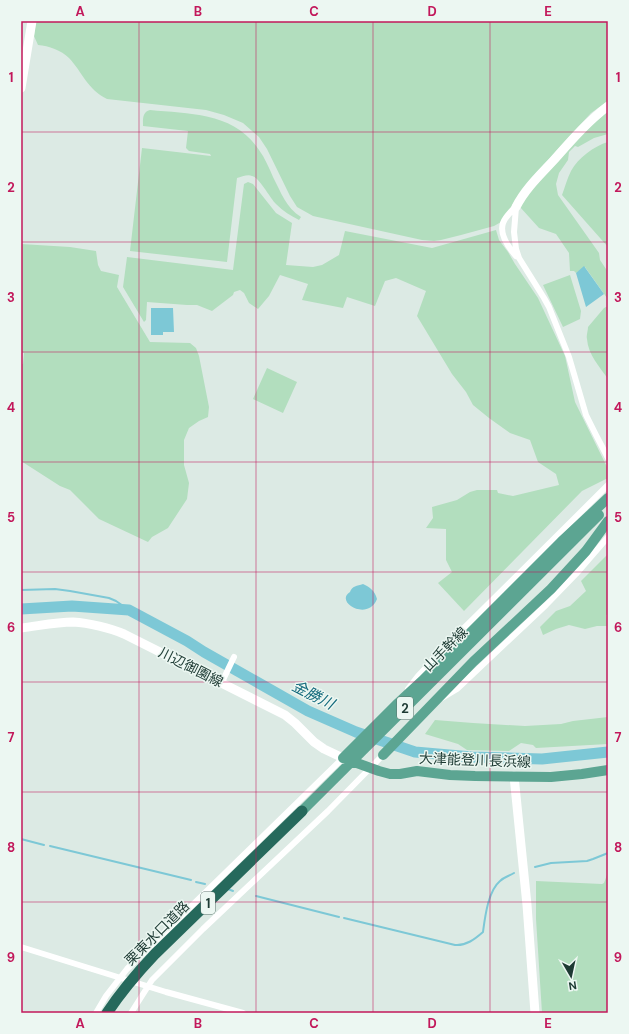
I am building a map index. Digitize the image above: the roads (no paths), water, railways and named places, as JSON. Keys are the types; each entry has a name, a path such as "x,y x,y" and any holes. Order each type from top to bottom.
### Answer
{"highway":[{"name":"栗東水口道路","path":"107,1013 139,971 155,954 302,811"}],"main road":[{"path":"343,758 561,542 608,498"},
{"name":"山手幹線","path":"302,811 608,506"},
{"path":"383,755 473,662 551,590 586,551 608,521"},
{"name":"大津能登川長浜線","path":"343,758 390,774 417,771 463,776 564,776 608,770"}],"street":[{"path":"21,88 32,21"},
{"path":"608,106 594,117 528,188 516,207 503,223 504,237 507,244 519,258 550,307 569,357 586,415 608,458"},
{"path":"516,207 514,232 516,249 519,258"},
{"path":"396,705 418,676 453,639 608,485"},
{"path":"433,704 457,689 546,606 608,537"},
{"name":"川辺御園線","path":"21,628 75,622 109,628 124,634 285,715 314,742 324,749 343,758"},
{"path":"222,682 234,657"},
{"path":"131,1013 152,980 179,952 322,816 383,755"},
{"path":"96,1013 106,996 127,969 343,758"},
{"path":"514,776 527,905 535,1013"},
{"path":"21,947 121,978 243,1013"}],"water":[{"path":"584,266 604,294 586,307 576,273"},
{"path":"151,308 173,308 174,332 163,332 163,335 151,335"},
{"path":"363,584 372,590 377,599 373,606 360,610 349,605 346,601 346,596 353,587"}],"waterway":[{"path":"21,590 55,589 109,598 129,610"},
{"name":"金勝川","path":"21,609 72,606 129,610 187,641 308,711 356,732 415,752 472,757 542,759 608,752"},
{"path":"21,839 44,845"},
{"path":"50,846 191,880"},
{"path":"535,867 551,863 587,861 608,853"},
{"path":"344,918 455,945 467,943 483,932 488,905 496,885 514,873"},
{"path":"196,882 205,884"},
{"path":"228,889 233,891"},
{"path":"256,896 339,917"}]}
